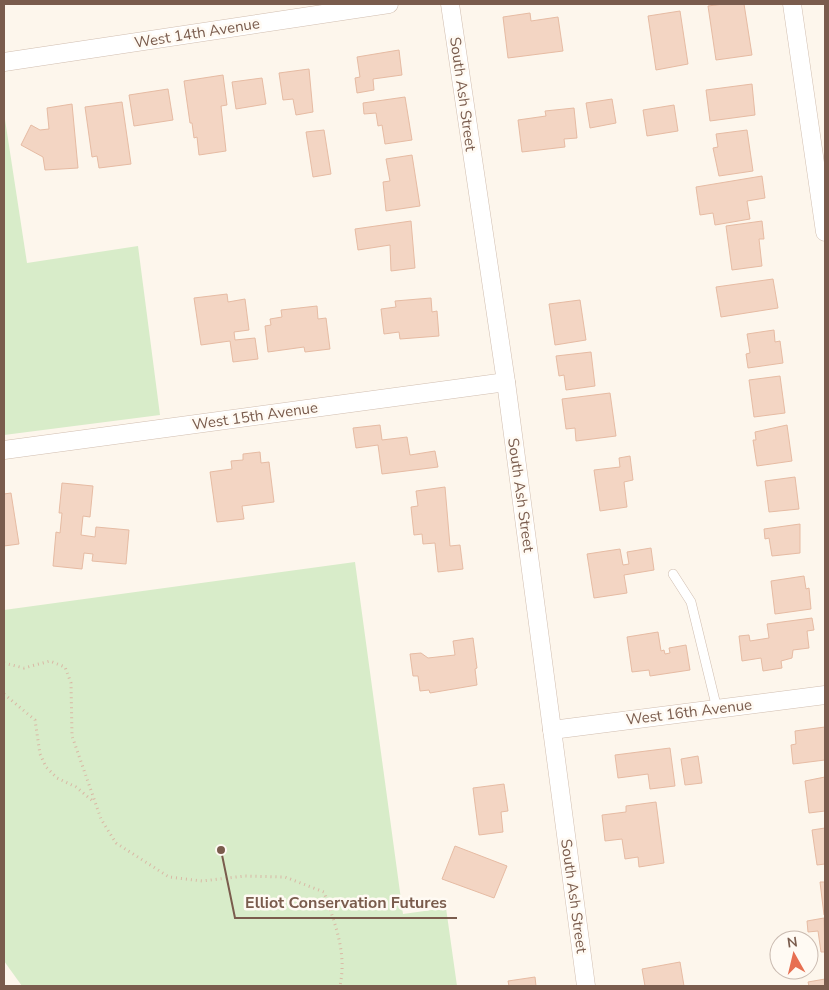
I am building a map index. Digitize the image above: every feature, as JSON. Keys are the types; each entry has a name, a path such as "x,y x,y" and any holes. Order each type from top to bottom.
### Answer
{"street":[{"name":"West 14th Avenue","path":"4,62 389,4"},
{"name":"South Ash Street","path":"450,4 506,382 586,986"},
{"path":"792,4 825,232"},
{"name":"West 15th Avenue","path":"4,450 506,382"},
{"name":"West 16th Avenue","path":"552,730 825,695"}],"lane":[{"path":"673,574 691,602 717,709"}],"path":[{"path":"4,663 24,668 50,661 65,667 71,683 72,736 96,804 116,843 168,877 202,881 245,876 285,877 324,892 340,938 343,970 340,986"},
{"path":"4,694 35,720 40,754 46,767 57,778 76,787 96,804"}],"green space":[{"path":"4,113 27,263 138,246 160,415 4,435"},
{"path":"355,562 403,914 446,908 457,986 22,986 4,961 4,610"}],"building":[{"path":"744,4 752,55 716,60 708,6"},
{"path":"680,11 688,64 656,70 648,16"},
{"path":"530,13 531,21 558,17 563,51 508,58 503,17"},
{"path":"399,50 402,75 373,79 374,90 357,93 355,78 360,77 357,57"},
{"path":"309,69 313,112 296,115 293,99 283,100 279,73"},
{"path":"223,75 227,105 221,106 226,151 199,155 197,137 194,138 192,123 190,123 184,81"},
{"path":"262,78 266,104 236,109 232,82"},
{"path":"752,84 755,115 710,121 706,90"},
{"path":"168,89 173,120 134,126 129,95"},
{"path":"405,97 412,140 385,144 382,125 378,126 376,113 364,114 363,103"},
{"path":"612,99 616,123 590,128 586,103"},
{"path":"122,102 131,164 99,168 97,156 92,157 85,107"},
{"path":"72,104 78,168 45,170 43,157 21,145 31,125 40,130 49,129 47,108"},
{"path":"674,105 678,131 647,136 643,110"},
{"path":"574,108 577,138 564,139 565,147 522,152 518,120 546,116 545,111"},
{"path":"324,130 331,174 313,177 306,132"},
{"path":"747,130 753,171 719,176 713,148 718,147 716,134"},
{"path":"412,155 420,206 386,211 383,182 390,181 386,159"},
{"path":"762,176 765,198 747,201 750,219 715,225 713,213 700,215 696,187"},
{"path":"411,221 415,268 391,271 390,245 358,250 355,229"},
{"path":"762,221 764,239 759,239 762,266 732,270 726,226"},
{"path":"773,279 778,308 721,317 716,287"},
{"path":"227,294 228,302 245,299 249,330 234,332 235,340 255,338 258,359 233,362 230,341 201,345 194,298"},
{"path":"431,298 432,312 437,311 439,336 400,339 399,332 384,334 381,309 396,307 395,301"},
{"path":"580,300 586,340 555,345 549,304"},
{"path":"317,306 318,319 326,318 330,349 305,352 304,347 268,352 265,326 271,325 270,319 282,317 281,310"},
{"path":"774,330 775,342 780,341 783,363 748,368 746,354 750,353 747,334"},
{"path":"591,352 595,386 566,390 564,375 559,376 556,356"},
{"path":"780,376 785,413 754,417 749,380"},
{"path":"610,393 616,436 576,441 575,428 566,429 562,399"},
{"path":"380,425 382,440 407,437 410,455 435,451 438,467 382,474 378,445 356,448 353,428"},
{"path":"787,425 792,461 757,466 753,440 756,440 755,432"},
{"path":"260,452 261,463 269,462 274,502 242,506 244,519 217,522 210,472 232,469 231,461 243,460 243,454"},
{"path":"630,456 633,480 624,482 627,507 600,511 594,470 620,467 619,458"},
{"path":"795,477 799,509 769,512 765,481"},
{"path":"62,483 93,486 90,517 83,516 81,535 95,537 96,527 129,530 126,564 92,561 93,554 84,553 82,569 53,566 56,532 60,533 62,513 59,513"},
{"path":"445,487 450,546 460,545 463,569 438,572 435,543 423,544 422,534 414,535 411,507 418,506 416,491"},
{"path":"11,493 19,544 4,546 4,494"},
{"path":"800,524 800,553 772,556 769,538 765,539 764,529"},
{"path":"651,548 654,570 624,575 627,593 594,598 587,554 620,549 623,565 629,564 627,552"},
{"path":"804,576 806,589 809,588 811,609 775,614 771,581"},
{"path":"812,618 814,630 807,631 809,648 793,650 792,658 781,661 782,668 763,671 761,658 742,661 739,636 749,635 750,641 769,638 767,624"},
{"path":"658,632 661,651 664,650 665,654 670,653 669,648 686,645 690,670 650,676 649,670 632,672 627,637"},
{"path":"473,638 477,685 430,693 429,690 420,691 418,676 413,676 410,654 421,653 428,658 455,655 453,641"},
{"path":"825,727 825,760 793,764 791,745 796,744 795,731"},
{"path":"670,748 675,786 650,789 648,774 618,778 615,755"},
{"path":"698,756 702,783 685,785 681,759"},
{"path":"825,777 825,811 809,813 805,781"},
{"path":"504,784 508,811 501,812 503,832 479,835 473,788"},
{"path":"656,802 664,863 639,867 638,857 625,859 622,839 605,841 602,815 626,812 626,806"},
{"path":"825,828 825,864 817,865 812,830"},
{"path":"455,846 507,866 494,898 442,879"},
{"path":"820,882 825,882 825,915 824,915"},
{"path":"824,918 825,952 821,952 819,930 808,930 807,921"},
{"path":"680,962 684,986 645,986 642,969"},
{"path":"535,977 536,986 509,986 508,981"},
{"path":"825,979 825,986 809,986 808,982"}],"place":[{"name":"Elliot Conservation Futures","path":"221,850"}]}
